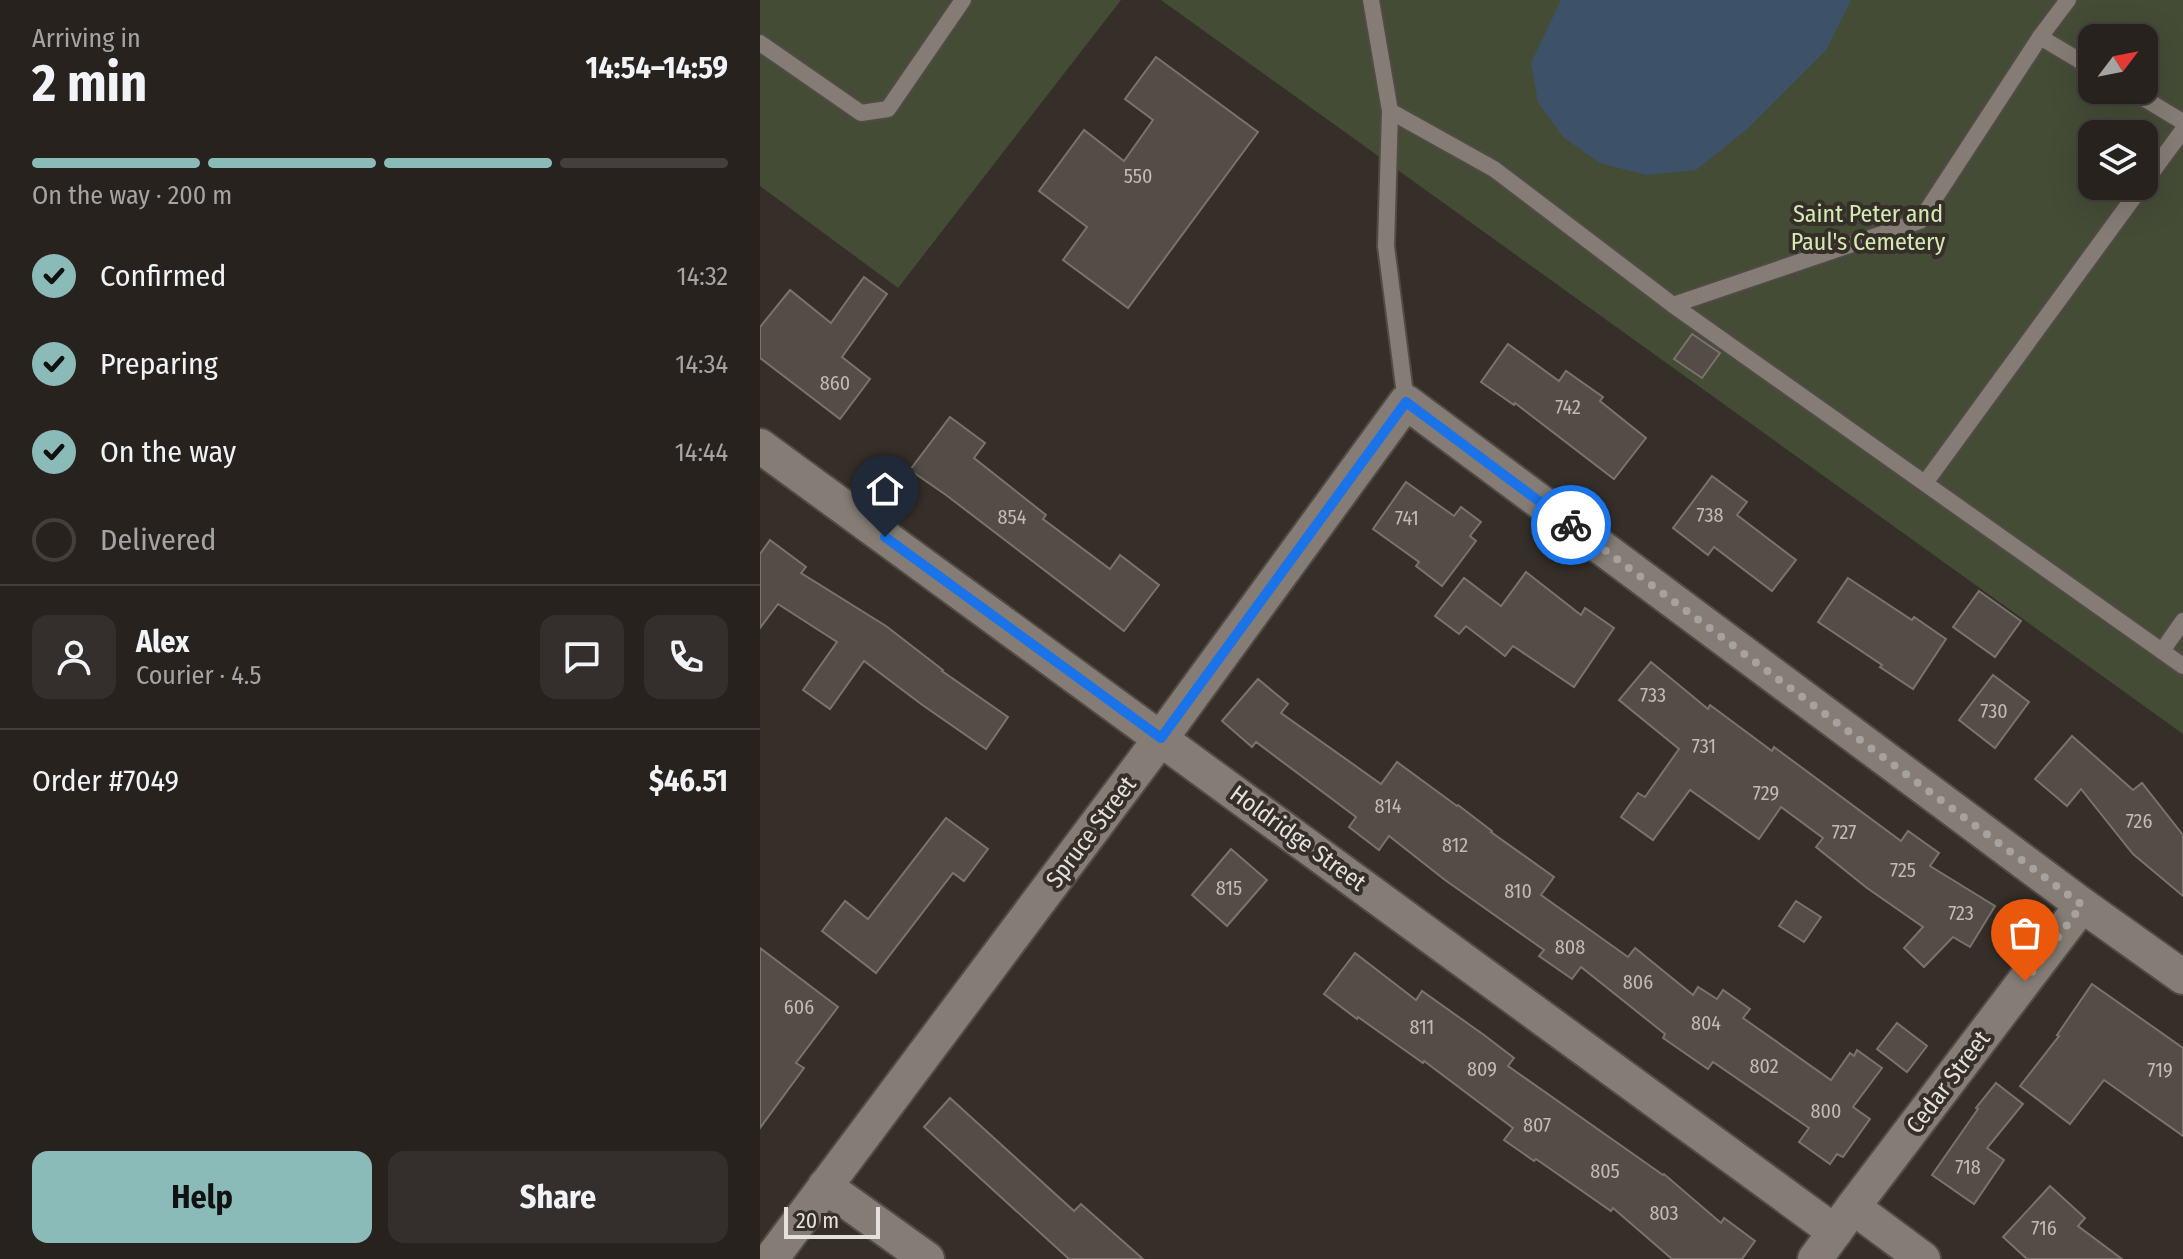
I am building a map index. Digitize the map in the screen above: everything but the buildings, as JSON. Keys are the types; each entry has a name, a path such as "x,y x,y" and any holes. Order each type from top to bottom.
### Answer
{"street":[{"name":"Spruce Street","path":"771,1259 1161,738 1406,402"},
{"path":"1406,402 2183,977"},
{"name":"Holdridge Street","path":"760,446 1834,1233 1923,1259"},
{"name":"Cedar Street","path":"1834,1233 2082,905"},
{"path":"825,1186 927,1259"}],"lane":[{"path":"760,43 861,113 888,109 963,0"},
{"path":"1371,0 1390,111 1386,246 1406,402"},
{"path":"1673,305 1920,221 2040,37 2068,0"},
{"path":"2040,37 2078,60"},
{"path":"2153,104 2183,122"},
{"path":"1390,111 1494,169 1673,305 2183,666"},
{"path":"2158,164 2183,130"},
{"path":"1925,483 2131,200"},
{"path":"2162,651 2183,621"}],"green space":[{"path":"760,0 1121,0 898,288 760,186"},
{"name":"Saint Peter and Paul's Cemetery","path":"1161,0 2183,0 2183,734"}],"water":[{"path":"1561,0 1851,0 1826,50 1746,130 1696,170 1646,175 1600,163 1563,137 1538,102 1531,63"}],"way so far":[{"path":"1571,525 2082,905 2025,981"}],"route":[{"path":"885,537 1161,738 1406,402 1571,525"}]}
